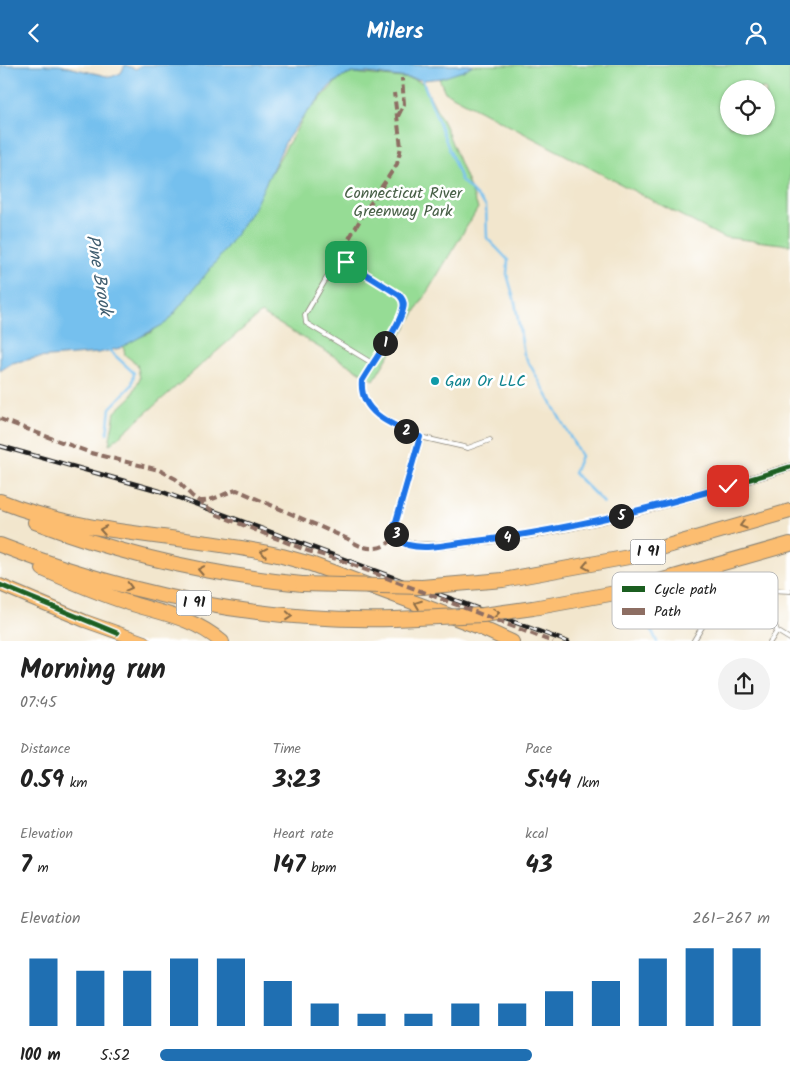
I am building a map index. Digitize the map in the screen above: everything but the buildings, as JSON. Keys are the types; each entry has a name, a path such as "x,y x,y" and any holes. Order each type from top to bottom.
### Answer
{"highway":[{"path":"0,501 42,516 92,528 282,556 338,574 512,641"},
{"name":"I 91","path":"0,509 71,535 148,559 231,575 302,584 422,587 503,580 629,557 790,511"},
{"name":"I 91","path":"691,572 790,544"},
{"path":"0,546 60,577 124,602 183,618 209,631 222,641"},
{"name":"I 91","path":"0,546 130,588 211,606 295,617 395,619 483,615 612,594"}],"main road":[{"path":"0,585 122,638 144,641"}],"street":[{"path":"406,544 423,546 448,544 560,530 668,503 790,467"}],"lane":[{"path":"372,363 306,323 305,315 336,263 346,262 399,295 403,301 404,307 400,319 362,381 362,394 375,415 420,437 468,448 490,440"},
{"path":"406,544 396,535 395,525 420,437"},
{"path":"693,641 700,629"},
{"path":"770,641 776,631 790,639"}],"green space":[{"path":"433,65 790,65 790,245 722,237 445,92"},
{"name":"Connecticut River Greenway Park","path":"353,73 412,79 423,83 445,126 478,208 374,380 261,313 109,445 115,412 131,397 140,378 137,364 125,355 123,343 150,333 173,315 232,239 305,115 339,79"}],"water":[{"path":"0,65 59,65 111,77 121,73 125,65 136,69 142,65 473,65 463,71 442,78 423,80 368,73 353,73 343,76 330,86 300,121 286,141 253,210 219,258 166,323 120,348 99,353 36,358 12,363 0,371"}],"waterway":[{"path":"422,79 461,180 486,206 487,238 508,260 507,274 515,302 524,354 581,456 574,473 604,503"},
{"name":"Pine Brook","path":"107,434 110,408 132,385 134,373 108,349"},
{"path":"651,629 657,641"}],"railway":[{"path":"0,446 160,491 565,641"}],"marked path":[{"path":"398,116 404,104 402,78"},
{"path":"341,261 347,242 397,164 401,147 394,93"},
{"path":"0,419 91,453 159,470 176,479 192,496 218,515 308,551 340,560 550,641"},
{"path":"198,501 213,499 237,490 367,548 386,545 396,535"}],"cycle path":[{"path":"406,544 444,545 522,536 561,529 676,501 790,467"},
{"path":"0,585 117,633"}],"place":[{"name":"Gan Or LLC","path":"435,381"}],"route":[{"path":"346,262 402,297 403,301 404,307 400,319 362,381 362,394 375,415 420,437 395,525 396,535 400,541 415,546 423,546 560,530 620,516 728,486"}]}
